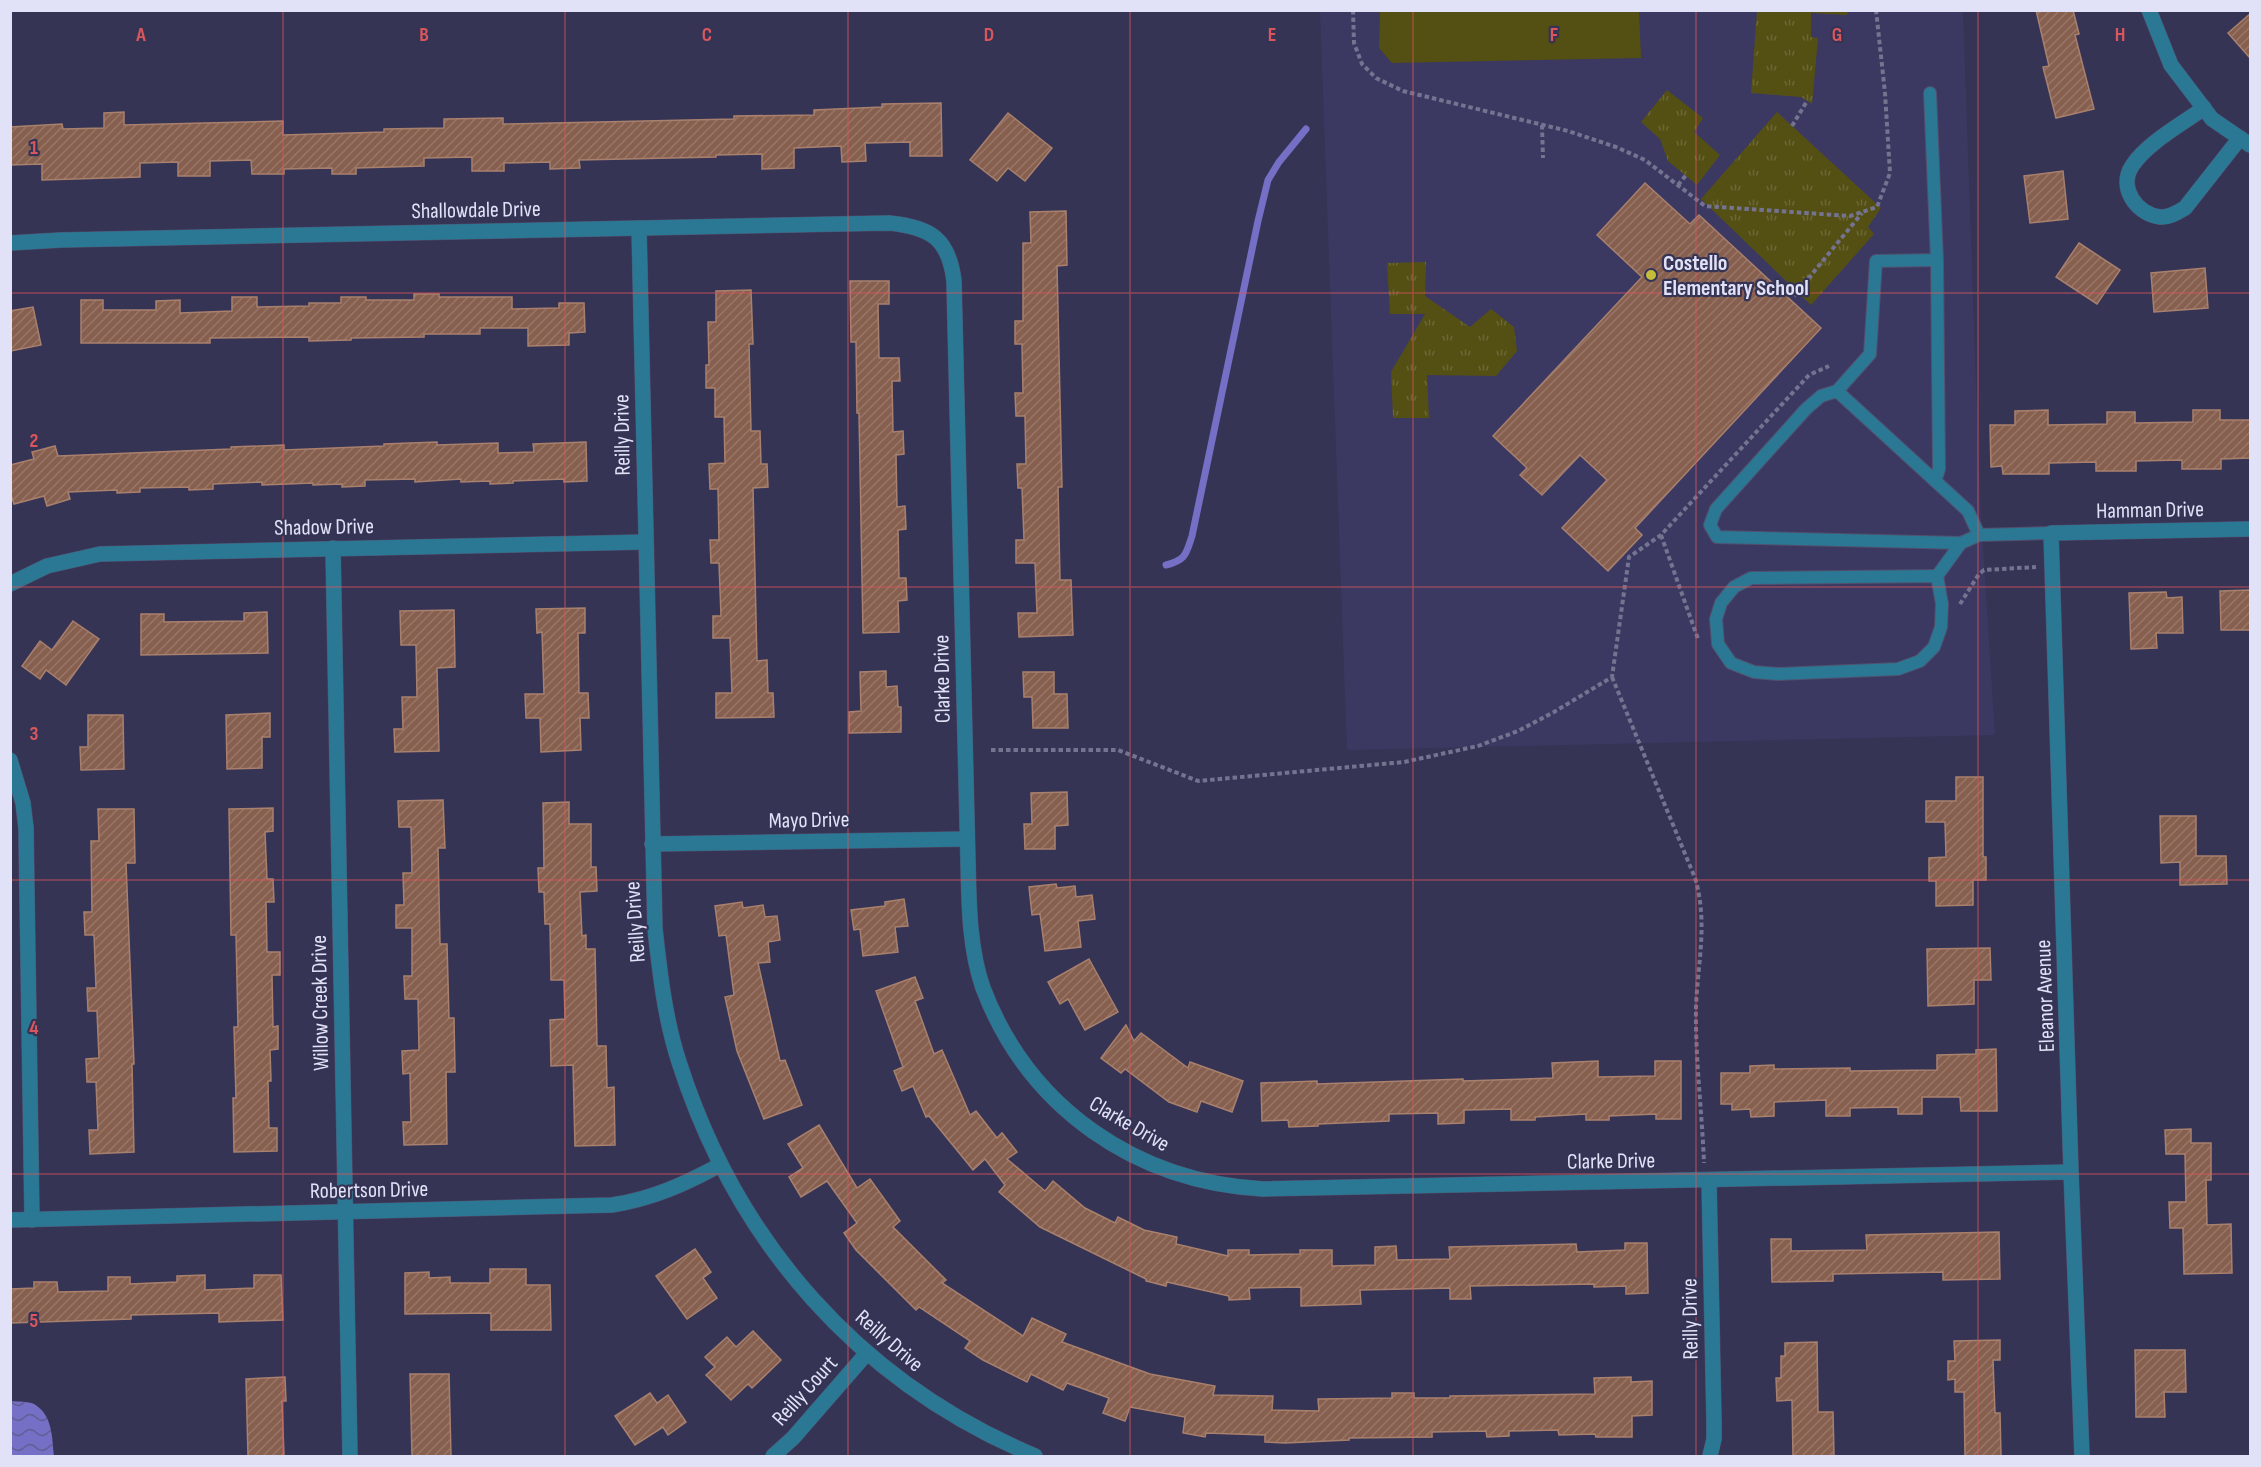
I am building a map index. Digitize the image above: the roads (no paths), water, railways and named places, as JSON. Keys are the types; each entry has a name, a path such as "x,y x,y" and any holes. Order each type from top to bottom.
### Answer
{"street":[{"path":"2150,10 2171,65 2204,108 2212,119 2245,141 2185,208 2174,214 2160,217 2143,211 2130,198 2127,182 2131,168 2142,153 2204,108"},
{"name":"Shallowdale Drive","path":"10,243 61,240 889,223 921,229 940,240"},
{"name":"Reilly Drive","path":"639,228 655,929 668,1020 678,1061 704,1131 720,1165 749,1215 788,1272 823,1311 867,1353 918,1393 982,1432 1035,1456"},
{"name":"Clarke Drive","path":"940,240 948,254 954,281 970,919 977,967 983,988 999,1023 1019,1056 1041,1085 1067,1111 1112,1144 1143,1162 1203,1182 1263,1189 1707,1173 2071,1172"},
{"name":"Hamman Drive","path":"2051,533 2250,529"},
{"name":"Eleanor Avenue","path":"2051,533 2082,1456"},
{"name":"Shadow Drive","path":"10,584 47,566 100,554 645,542"},
{"name":"Willow Creek Drive","path":"333,548 350,1456"},
{"path":"10,760 23,803 26,828 32,1220"},
{"name":"Mayo Drive","path":"652,844 967,839"},
{"name":"Robertson Drive","path":"10,1220 612,1205 650,1197 676,1188 720,1165"},
{"name":"Reilly Drive","path":"1707,1173 1714,1422 1714,1439 1710,1456"},
{"name":"Reilly Court","path":"773,1456 793,1438 867,1353"}],"lane":[{"path":"1929,93 1937,260 1939,469 1935,481"},
{"path":"1937,260 1876,261 1870,354 1837,391 1821,396 1806,409 1716,509 1710,525 1717,537 1961,543 1979,535 2051,533"},
{"path":"1837,391 1968,511 1979,535"},
{"path":"1937,576 1751,578 1734,587 1721,603 1716,619 1718,644 1731,663 1754,672 1778,674 1898,669 1920,661 1934,647 1941,627 1942,604 1937,576 1961,543"}],"water":[{"path":"11,1401 34,1404 45,1414 52,1435 54,1456 11,1456"}],"waterway":[{"path":"1166,565 1178,561 1184,555 1192,536 1268,180 1279,162 1306,129"}],"place":[{"name":"Costello Elementary School","path":"1651,275"}]}
